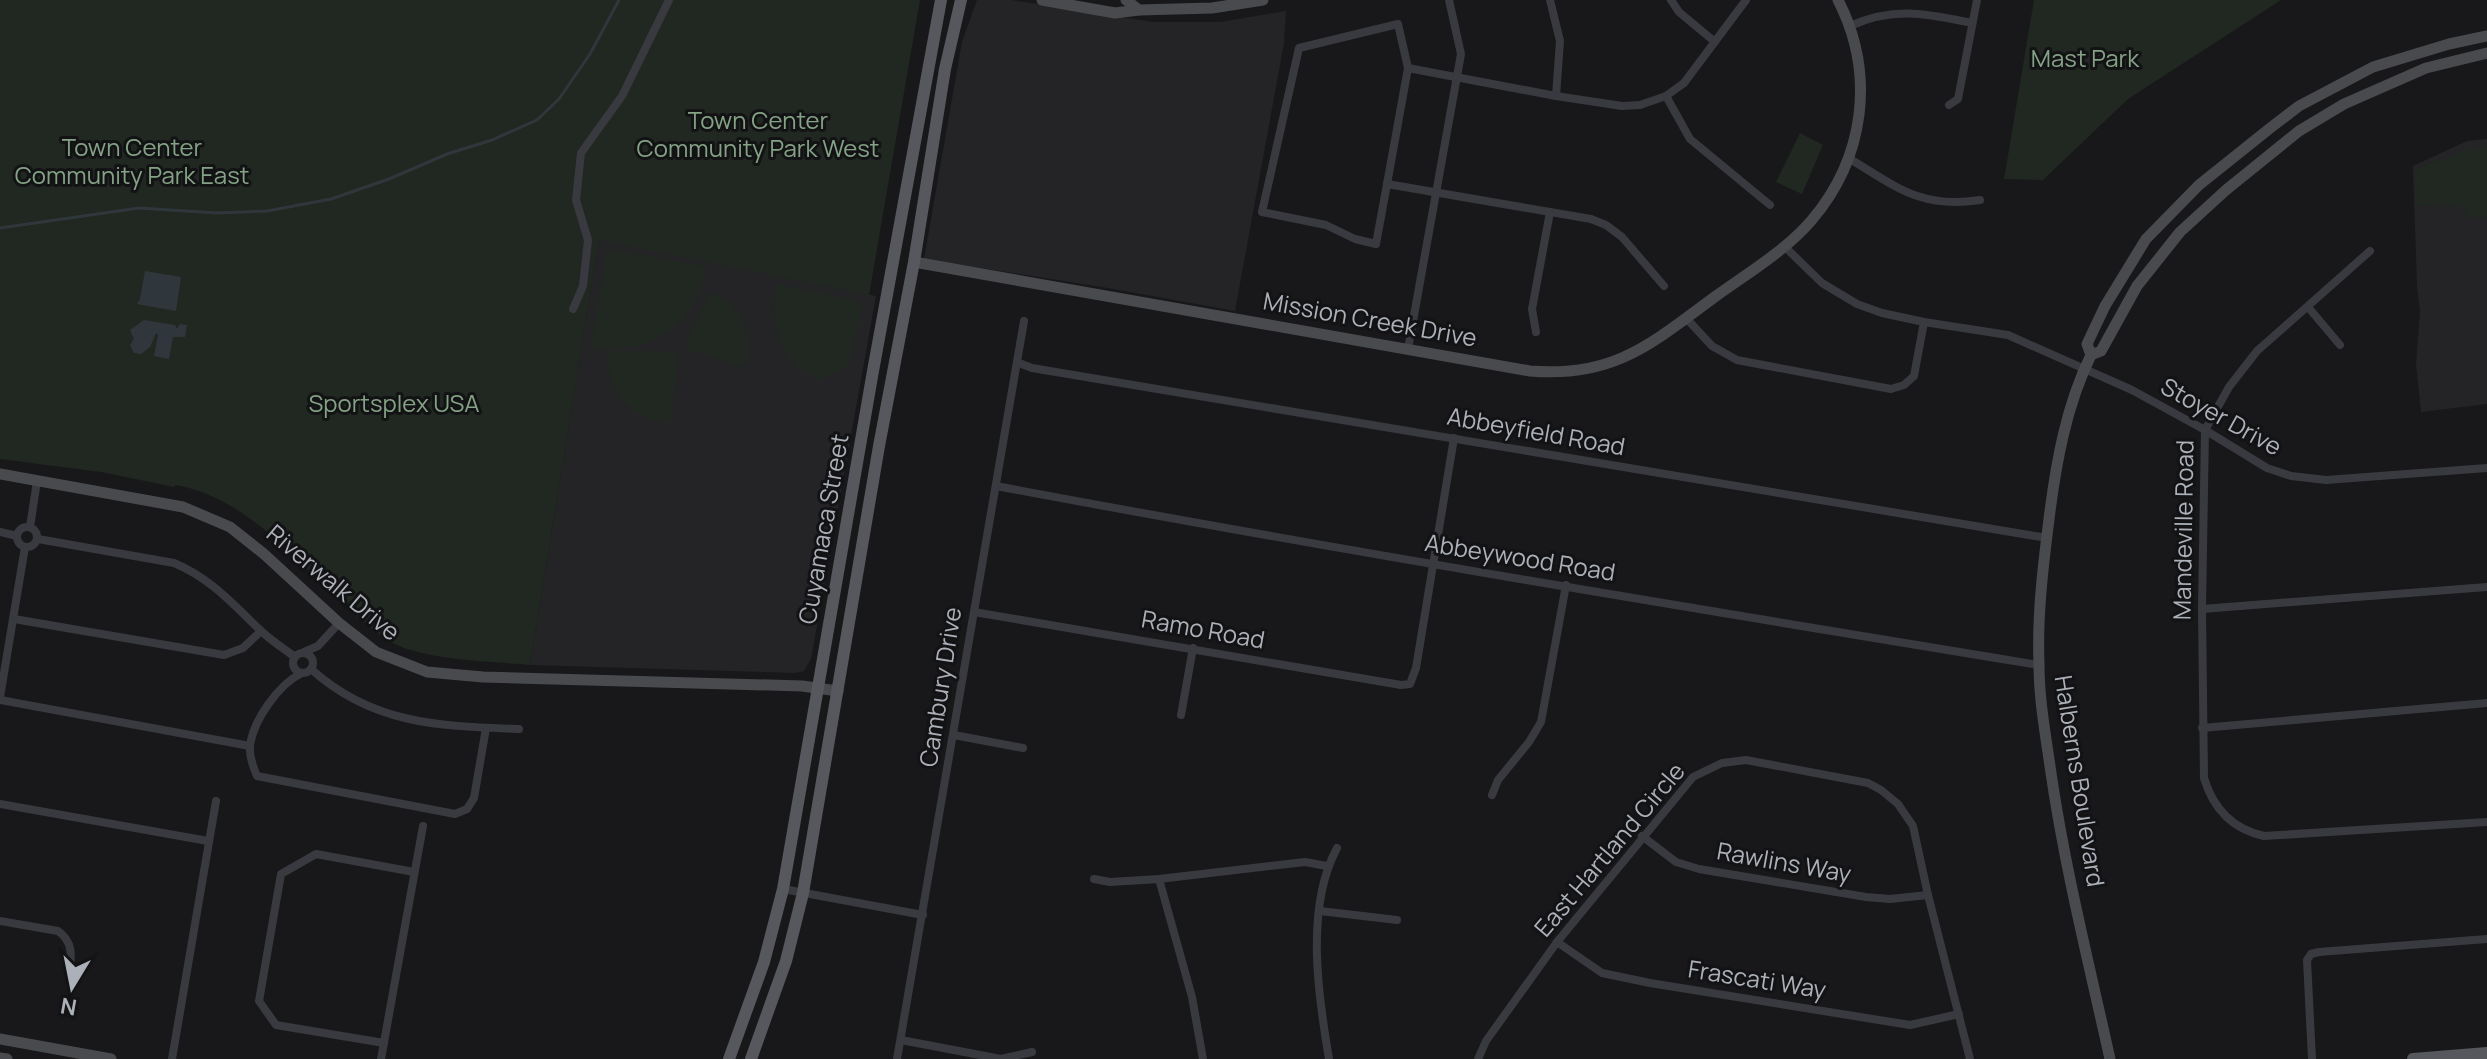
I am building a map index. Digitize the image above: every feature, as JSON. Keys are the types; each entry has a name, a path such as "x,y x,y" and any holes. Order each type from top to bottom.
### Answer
{"main road":[{"name":"Cuyamaca Street","path":"729,1059 764,962 783,889 869,391 941,0"},
{"name":"Cuyamaca Street","path":"751,1059 786,961 803,893 945,69 961,0"},
{"path":"869,391 889,395"},
{"path":"2413,1059 2487,1053"}],"street":[{"path":"573,309 583,286 588,240 576,200 581,153 622,96 669,0"},
{"path":"1042,0 1115,13 1140,5"},
{"path":"1126,0 1140,5 1212,8 1263,0"},
{"path":"1408,349 1461,54 1449,0"},
{"path":"1550,0 1560,41 1556,96"},
{"path":"1671,0 1679,12 1715,42"},
{"path":"1408,68 1556,96 1631,106 1666,96 1692,75 1746,0"},
{"name":"Mission Creek Drive","path":"914,262 1530,371 1579,371 1612,363 1643,350 1784,246 1810,222 1834,190 1850,159 1857,132 1861,89 1858,56 1850,26 1838,0"},
{"path":"1949,105 1958,99 1977,0"},
{"path":"1850,26 1872,18 1913,12 1972,23"},
{"path":"1398,24 1408,68 1387,184 1376,244 1355,239 1326,225 1262,212 1299,48 1398,24"},
{"path":"2487,36 2373,67 2299,106 2199,185 2146,239 2105,306 2087,344 2091,355 2101,351 2137,286 2180,232 2299,131 2344,104 2426,68 2487,53"},
{"path":"1666,96 1690,139 1770,205"},
{"path":"1850,159 1918,197 1953,204 1980,200"},
{"path":"1387,184 1591,219 1622,237 1664,286"},
{"path":"1536,332 1532,309 1550,212"},
{"name":"Stoyer Drive","path":"1784,246 1811,274 1845,298 1882,313 2008,335 2085,368 2205,430 2267,468 2306,479 2326,480 2487,468"},
{"name":"Mandeville Road","path":"2370,251 2257,351 2229,387 2205,430 2202,609 2204,778 2216,806 2239,827 2272,837 2487,822"},
{"path":"2308,307 2340,345"},
{"path":"1686,318 1712,346 1737,360 1891,389 1904,385 1914,376 1924,322"},
{"name":"Cambury Drive","path":"897,1059 1024,321"},
{"name":"Halberns Boulevard","path":"2091,355 2071,407 2058,457 2047,538 2039,665 2042,714 2059,827 2110,1059"},
{"name":"Abbeyfield Road","path":"1019,363 1032,368 2047,538"},
{"path":"1434,565 1454,438"},
{"name":"Riverwalk Drive","path":"0,474 183,507 230,527 376,652 427,672 838,691"},
{"path":"30,527 37,481"},
{"name":"Abbeywood Road","path":"996,486 1434,565 2039,665"},
{"path":"30,527 38,539 34,546 25,547 18,543 17,536 23,528 30,527"},
{"path":"0,532 17,536"},
{"path":"38,539 174,563 195,571 231,600 261,631 297,658 311,656 309,668"},
{"path":"25,547 0,699 250,746"},
{"name":"Ramo Road","path":"974,612 1401,685 1410,684 1416,668 1434,565"},
{"path":"1492,795 1498,780 1541,722 1566,585"},
{"path":"2202,609 2487,587"},
{"path":"14,619 224,655 243,648 261,631"},
{"path":"339,623 318,646 297,658 291,678 259,720 250,746 257,776 455,814 467,809 474,798 486,728"},
{"path":"291,678 309,668 318,646"},
{"path":"1181,715 1193,648"},
{"path":"297,658 296,670 309,668 328,684 377,711 414,722 519,729"},
{"path":"2202,728 2487,703"},
{"path":"954,735 1023,748"},
{"name":"East Hartland Circle","path":"1478,1059 1486,1041 1557,942 1693,777 1722,763 1746,760 1868,783 1898,804 1913,826 1970,1059"},
{"path":"172,1059 216,801"},
{"path":"0,804 208,841"},
{"path":"381,1059 423,826"},
{"name":"Rawlins Way","path":"1642,836 1676,862 1699,869 1866,897 1890,899 1928,895"},
{"path":"1329,1059 1316,980 1320,911 1327,866 1337,848"},
{"path":"384,1043 276,1025 259,1001 281,874 316,854 414,872"},
{"path":"1094,879 1110,882 1159,879 1305,862 1327,866"},
{"path":"1159,879 1195,1010 1203,1059"},
{"path":"783,889 923,915"},
{"path":"1320,911 1397,920"},
{"path":"0,921 63,934 71,948 69,977"},
{"path":"2312,1059 2307,960 2311,954 2487,939"},
{"name":"Frascati Way","path":"1557,942 1602,973 1650,983 1910,1025 1959,1014"},
{"path":"0,1039 111,1059"},
{"path":"901,1040 1001,1059 1032,1052"},
{"path":"0,1058 7,1059"}],"shaded area":[{"path":"977,0 1011,0 1153,22 1220,22 1286,11 1284,43 1235,311 924,259 962,42"},
{"path":"2487,139 2487,404 2421,412 2416,364 2420,311 2413,166 2467,141"},
{"path":"599,239 876,296 811,659 804,671 530,665"},
{"path":"145,271 181,277 176,311 137,304"},
{"path":"144,320 175,325 177,329 180,324 187,325 185,337 173,337 169,359 154,356 156,333 150,347 141,354 134,353 130,345 134,339 130,330"}],"green space":[{"path":"0,0 920,0 869,295 599,240 530,665 436,656 386,639 262,527 235,508 206,494 175,485 101,472 0,459"},
{"name":"Mast Park","path":"2034,0 2281,0 2128,99 2043,180 2004,179"},
{"path":"1800,133 1823,145 1802,194 1776,182"},
{"path":"2487,147 2487,217 2472,218 2458,205 2418,206 2416,169 2469,149"},
{"path":"612,250 705,266 693,306 668,333 632,347 591,347 606,254"},
{"path":"777,284 858,301 862,306 849,366 816,380 794,361 776,327 774,299"},
{"path":"710,292 730,304 743,322 747,345 743,368 687,349 688,338"},
{"path":"607,351 666,351 678,354 671,423 644,416 624,401 611,379"}],"waterway":[{"path":"0,228 139,208 217,213 267,211 331,199 389,179 537,120 559,99 590,54 619,0"}],"park label":[{"name":"Town Center Community Park West","path":"758,135"},
{"name":"Town Center Community Park East","path":"132,162"},
{"name":"Sportsplex USA","path":"394,404"}]}
